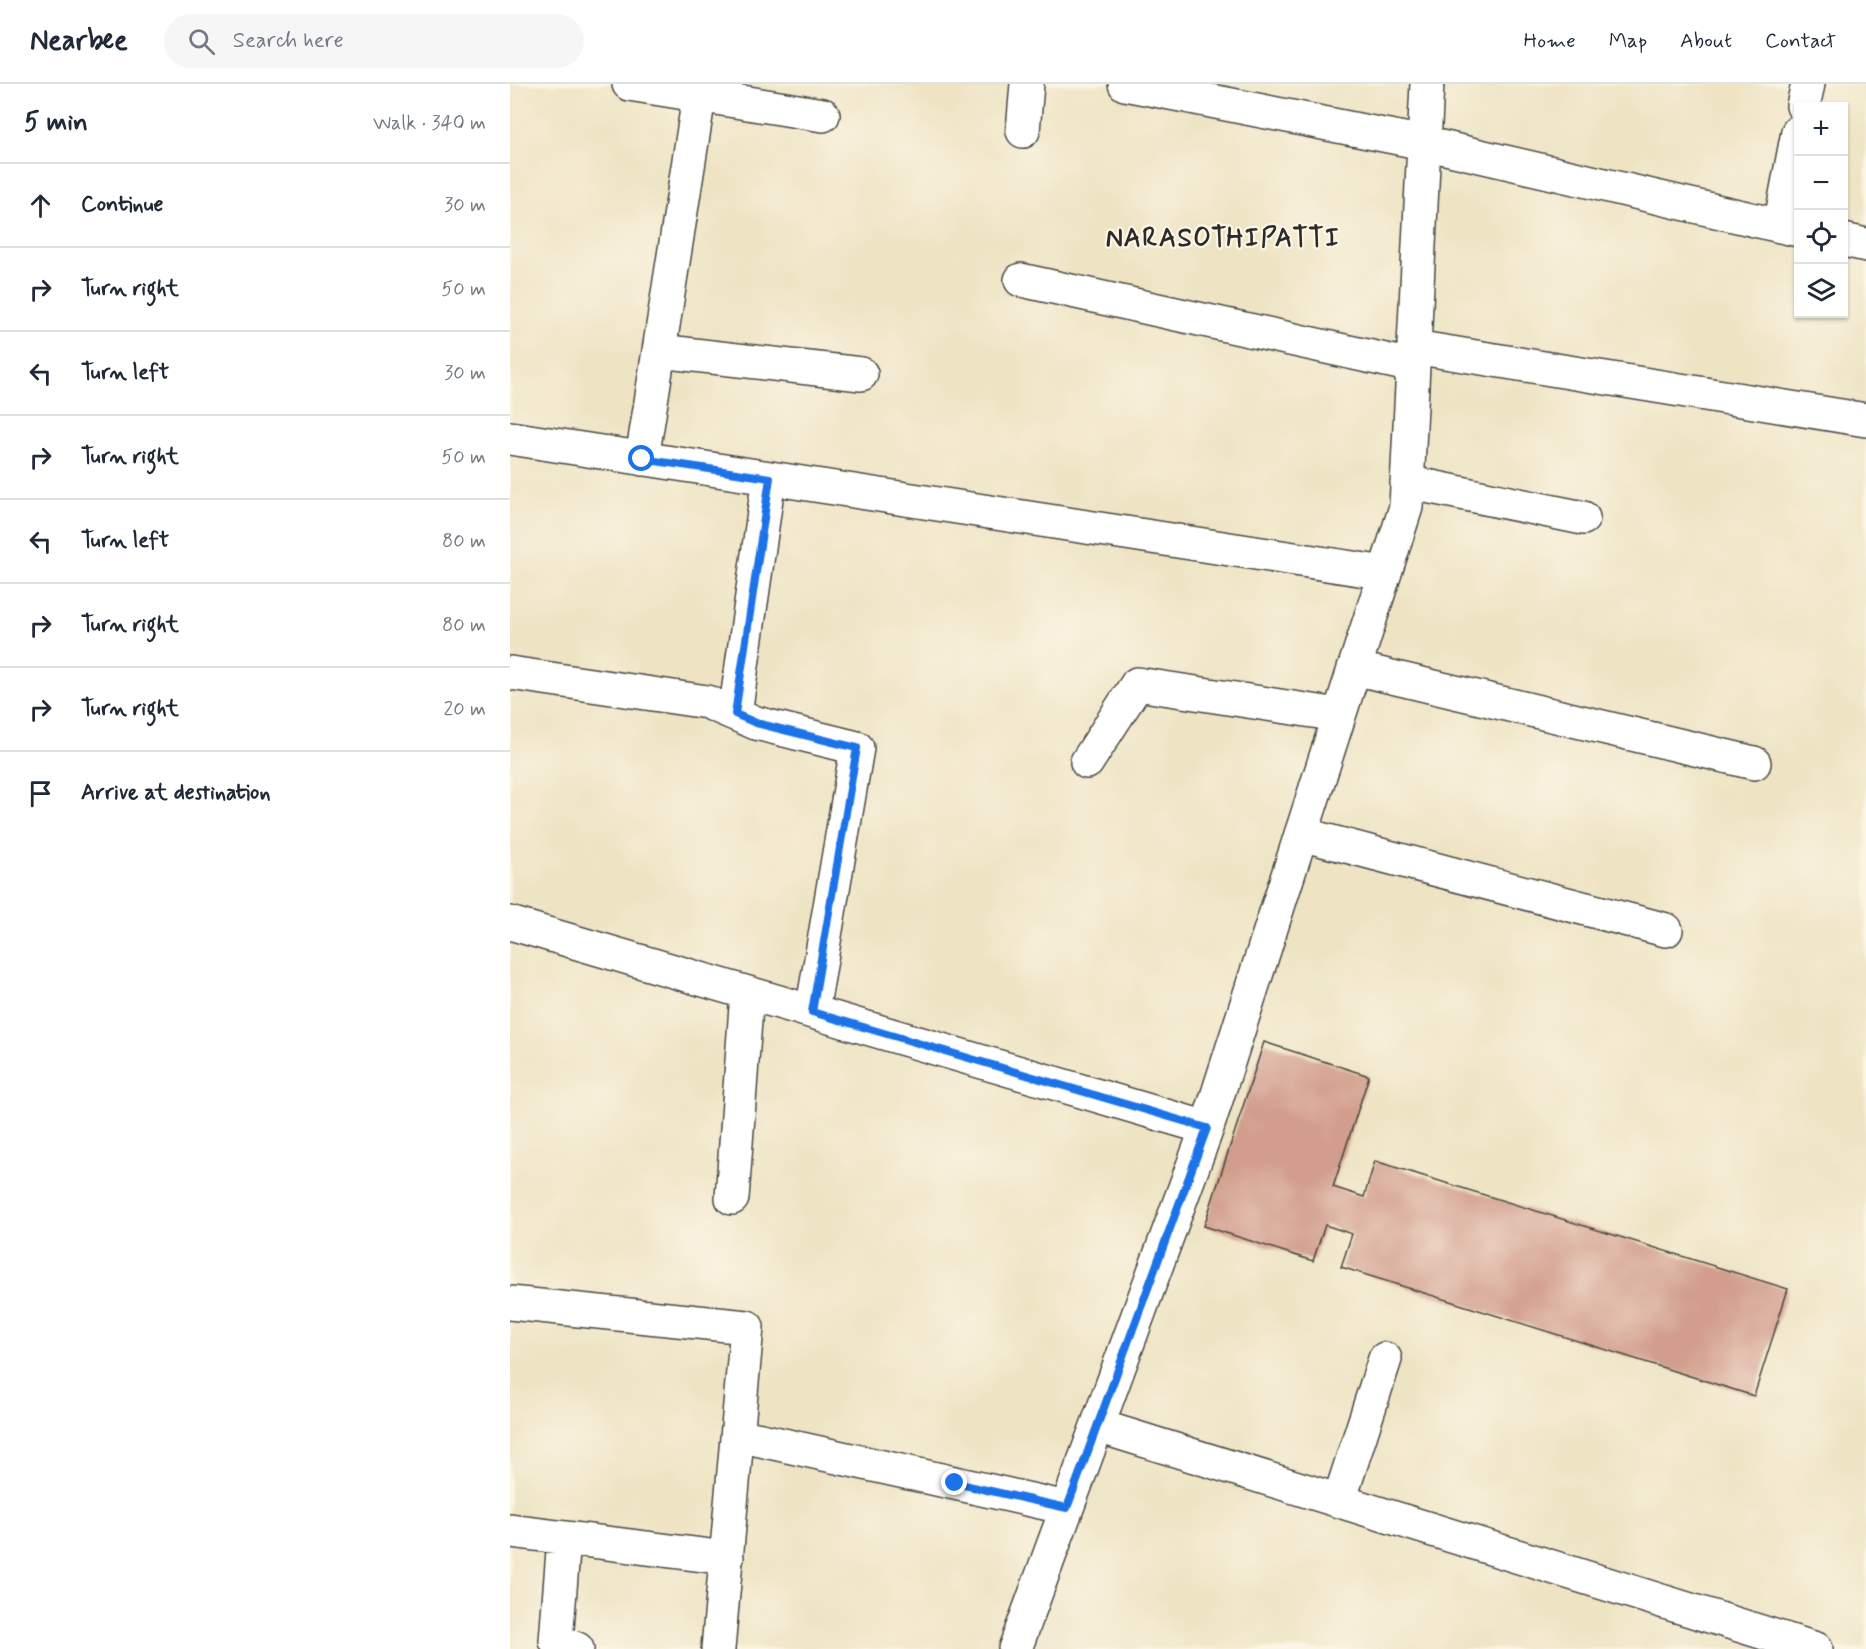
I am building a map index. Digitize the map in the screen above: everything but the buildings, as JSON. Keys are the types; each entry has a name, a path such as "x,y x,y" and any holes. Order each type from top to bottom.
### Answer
{"street":[{"path":"629,84 701,89 823,116"},
{"path":"1023,131 1027,84"},
{"path":"1125,84 1424,143 1789,228 1796,156"},
{"path":"1015,1649 1207,1128 1406,507 1427,84"},
{"path":"1804,102 1808,84"},
{"path":"642,459 701,89"},
{"path":"1848,241 1866,245"},
{"path":"1022,280 1413,356 1866,420"},
{"path":"659,351 861,374"},
{"path":"510,438 1385,573"},
{"path":"735,714 770,478"},
{"path":"1407,482 1583,518"},
{"path":"1354,668 1754,763"},
{"path":"510,674 707,702 756,723 857,748 812,1012"},
{"path":"1087,762 1137,684 1339,715"},
{"path":"1301,834 1666,930"},
{"path":"510,923 1207,1128"},
{"path":"732,1198 747,993"},
{"path":"510,1303 747,1327 718,1649"},
{"path":"1339,1501 1385,1359"},
{"path":"1098,1426 1339,1501 1763,1642 1816,1649"},
{"path":"738,1436 1067,1508"},
{"path":"510,1531 727,1558"},
{"path":"564,1538 556,1641 577,1649"}],"district":[{"name":"NARASOTHIPATTI","path":"1223,239"}],"route":[{"path":"642,459 770,478 735,714 756,723 857,748 812,1012 1207,1128 1067,1508 955,1483"}]}
